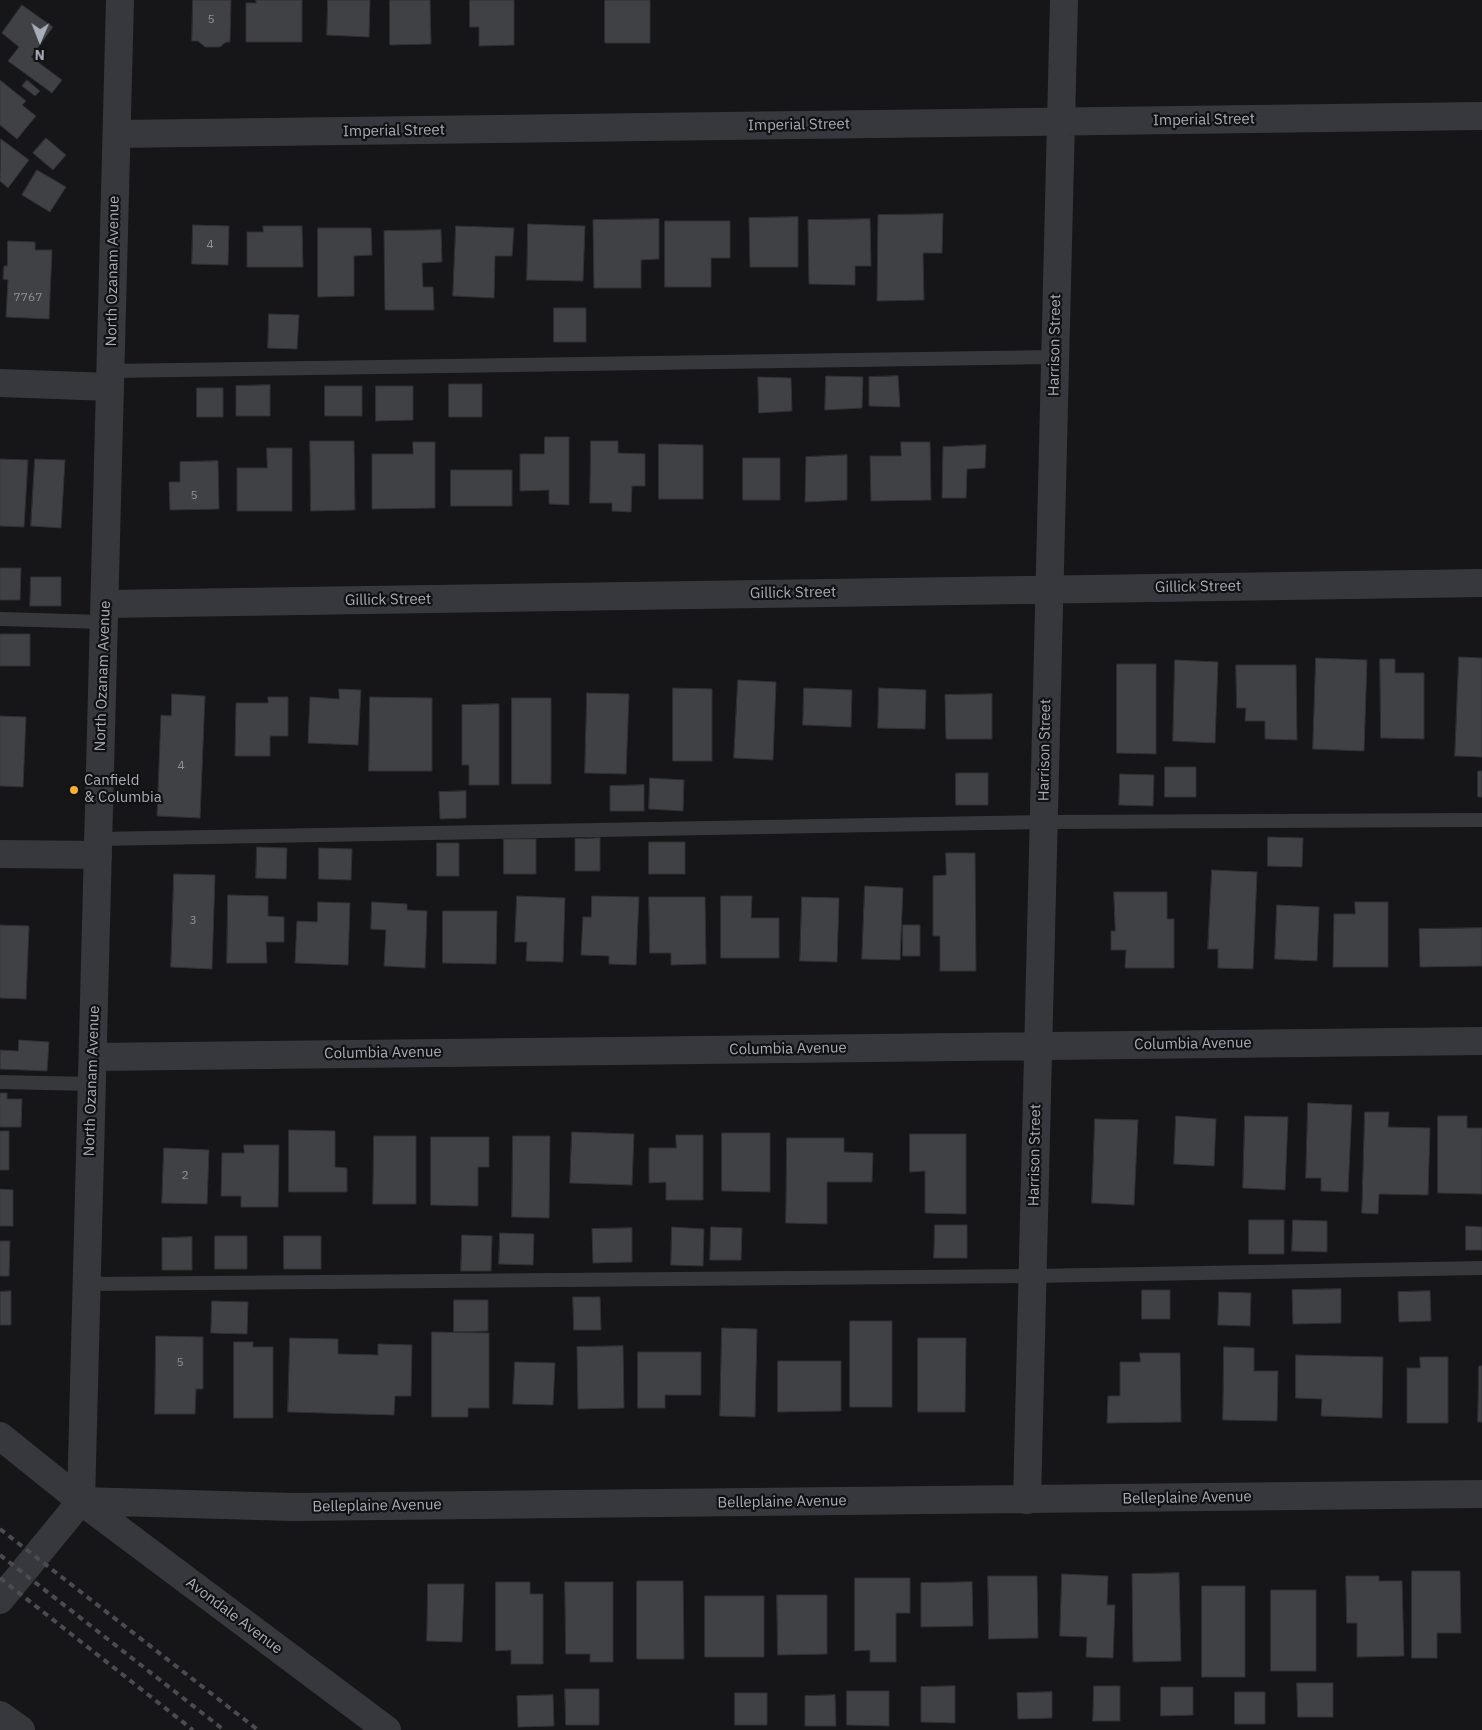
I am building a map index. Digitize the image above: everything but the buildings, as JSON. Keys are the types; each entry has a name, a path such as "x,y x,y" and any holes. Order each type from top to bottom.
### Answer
{"street":[{"name":"North Ozanam Avenue","path":"82,1501 120,0"},
{"name":"Harrison Street","path":"1027,1500 1064,0"},
{"name":"Imperial Street","path":"117,134 1482,116"},
{"path":"0,382 110,379"},
{"name":"Gillick Street","path":"104,613 1049,590 1482,583"},
{"path":"0,854 98,847"},
{"name":"Columbia Avenue","path":"93,1057 1482,1041"},
{"name":"Avondale Avenue","path":"0,1436 82,1501 387,1730"},
{"name":"Belleplaine Avenue","path":"82,1501 293,1507 1482,1494"},
{"path":"0,1600 82,1501"},
{"path":"0,1715 20,1730"}],"lane":[{"path":"110,379 1055,357"},
{"path":"0,619 104,613"},
{"path":"98,847 1043,822 1482,820"},
{"path":"0,1082 92,1084"},
{"path":"87,1284 1032,1276 1482,1268"}],"railway":[{"path":"0,1529 258,1730"},
{"path":"0,1555 224,1730"},
{"path":"0,1578 193,1730"}],"place":[{"name":"Canfield & Columbia","path":"74,790"}]}
